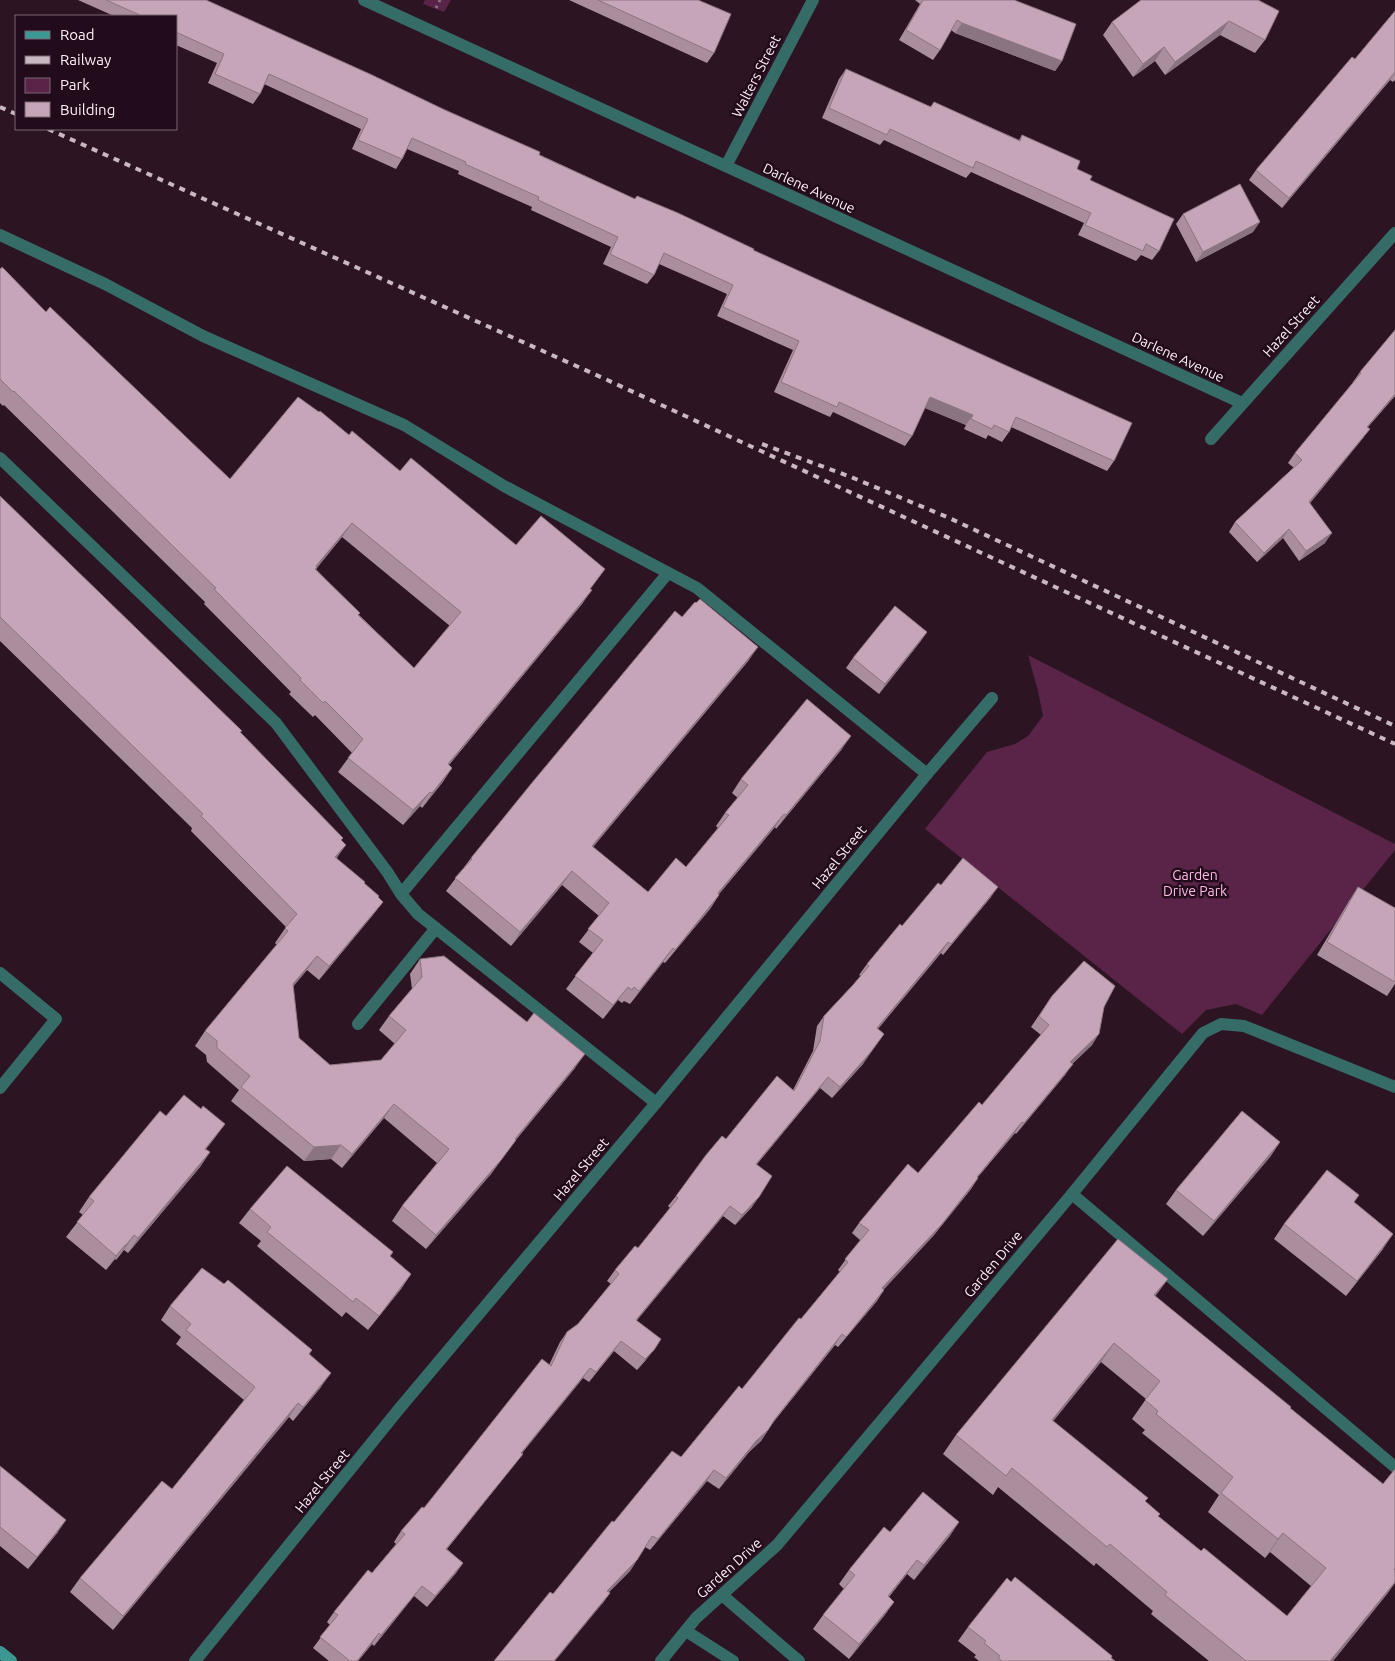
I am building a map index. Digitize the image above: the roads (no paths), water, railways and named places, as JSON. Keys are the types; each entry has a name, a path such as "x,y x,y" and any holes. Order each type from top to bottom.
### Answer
{"street":[{"name":"Darlene Avenue","path":"364,0 1242,403"},
{"name":"Walters Street","path":"726,166 813,0"},
{"name":"Hazel Street","path":"1211,439 1395,233"},
{"path":"0,235 105,284 203,336 404,425 504,486 697,588 927,774"},
{"path":"0,458 276,724 388,872 401,894 418,914 656,1103"},
{"path":"401,894 668,574"},
{"name":"Hazel Street","path":"195,1661 399,1409 992,698"},
{"path":"358,1024 436,928"},
{"path":"0,973 56,1018 0,1088"},
{"name":"Garden Drive","path":"662,1661 696,1618 777,1545 1072,1194 1203,1033 1221,1024 1244,1026 1395,1086"},
{"path":"1072,1194 1395,1467"},
{"path":"722,1595 799,1661"},
{"path":"686,1631 733,1661"},
{"path":"0,1652 11,1661"}],"railway":[{"path":"0,107 15,114"},
{"path":"50,130 603,378 1395,744"},
{"path":"762,444 851,477 947,517 1395,726"}],"park label":[{"name":"Garden Drive Park","path":"1195,884"}]}
